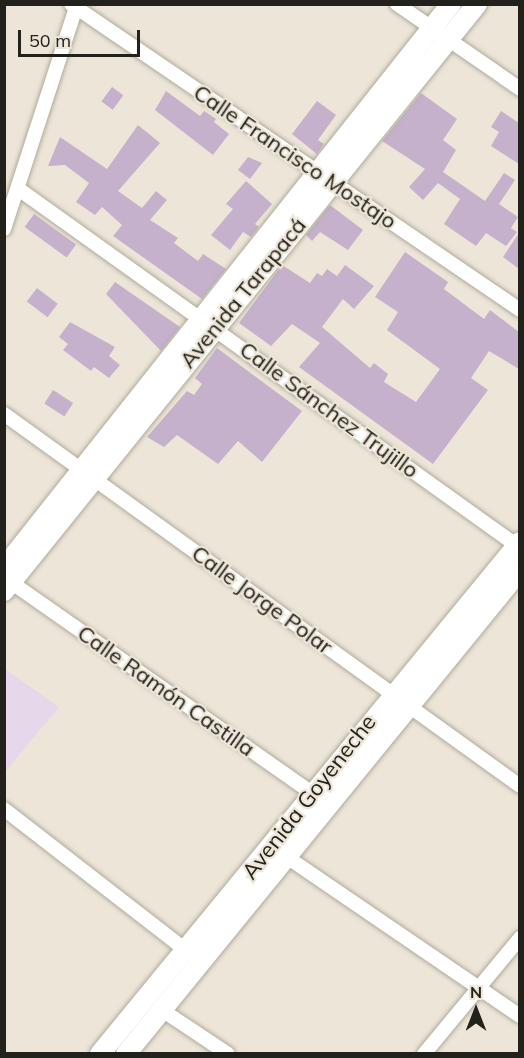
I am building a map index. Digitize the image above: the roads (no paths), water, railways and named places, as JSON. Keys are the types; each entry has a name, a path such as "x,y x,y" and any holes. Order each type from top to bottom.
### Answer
{"main road":[{"name":"Avenida Tarapacá","path":"325,178 431,28 451,4"},
{"name":"Avenida Tarapacá","path":"6,580 87,473 325,178 477,4"},
{"name":"Avenida Goyeneche","path":"126,1053 162,1010 193,956 311,792 391,693 518,545"},
{"name":"Avenida Goyeneche","path":"100,1053 287,857 519,570"}],"street":[{"path":"397,4 519,89"},
{"path":"4,229 20,190 74,6"},
{"name":"Calle Francisco Mostajo","path":"74,6 519,310"},
{"name":"Calle Sánchez Trujillo","path":"20,190 518,545"},
{"name":"Calle Jorge Polar","path":"4,414 519,786"},
{"name":"Calle Ramón Castilla","path":"6,580 328,804"},
{"path":"4,809 193,956"},
{"path":"270,846 519,1016"},
{"path":"424,1053 519,938"},
{"path":"162,1010 228,1053"}]}
